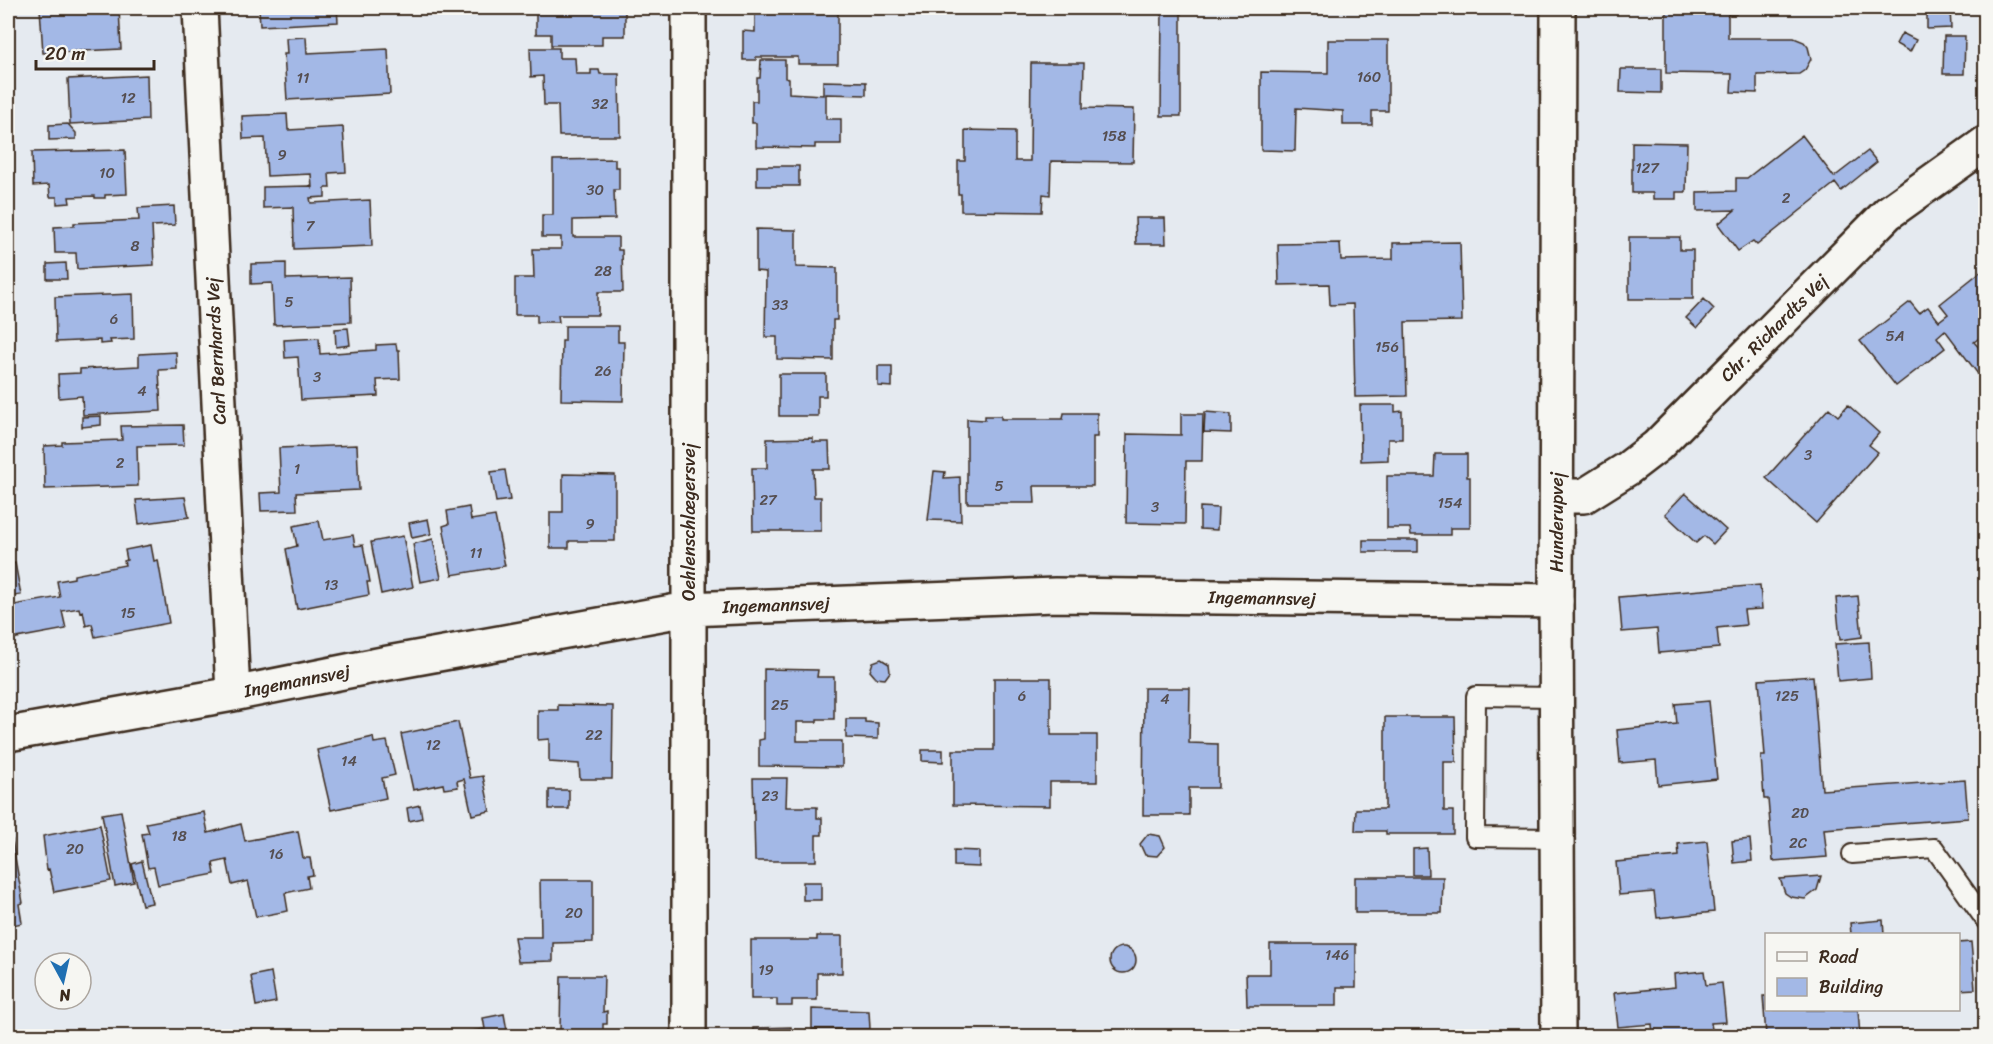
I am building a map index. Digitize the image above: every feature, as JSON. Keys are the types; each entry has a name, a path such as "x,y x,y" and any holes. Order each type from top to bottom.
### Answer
{"street":[{"name":"Carl Bernhards Vej","path":"200,8 233,694"},
{"name":"Oehlenschlægersvej","path":"689,8 690,1036"},
{"name":"Hunderupvej","path":"1558,8 1556,601 1558,1036"},
{"name":"Chr. Richardts Vej","path":"1557,496 1584,496 1627,469 1657,446 1888,213 1986,143"},
{"name":"Ingemannsvej","path":"8,734 688,609 1055,595 1556,601"}],"lane":[{"path":"1557,697 1476,696 1475,837 1557,838"},
{"path":"1852,854 1934,848 1986,921"}],"building":[{"path":"40,8 119,8 121,49 43,53"},
{"path":"259,8 337,8 338,22 260,26"},
{"path":"536,8 625,8 625,36 602,36 602,45 551,45 551,34 536,34"},
{"path":"755,8 838,8 838,64 798,64 798,57 756,57 756,60 743,60 743,31 755,32"},
{"path":"1162,8 1181,8 1181,116 1161,116"},
{"path":"1666,8 1736,8 1736,14 1728,14 1728,38 1794,38 1804,42 1811,59 1805,70 1799,74 1757,75 1757,93 1731,92 1732,74 1666,73"},
{"path":"1927,8 1950,8 1951,28 1927,29"},
{"path":"1902,33 1916,40 1910,52 1896,44"},
{"path":"1944,36 1965,36 1964,74 1943,74"},
{"path":"306,37 307,53 388,49 390,94 287,100 284,54 287,54 286,38"},
{"path":"1328,40 1388,40 1388,111 1372,111 1372,125 1343,125 1343,111 1296,108 1295,151 1261,150 1261,72 1328,73"},
{"path":"530,48 559,48 559,58 575,58 576,74 591,74 591,70 599,70 600,74 619,74 620,136 559,136 558,105 544,105 543,76 531,77"},
{"path":"761,60 785,60 785,78 789,79 789,93 823,95 823,81 866,82 866,95 826,94 826,119 841,119 841,144 815,144 815,148 756,147 756,123 752,123 752,101 757,101 757,78 760,78"},
{"path":"1031,63 1084,63 1083,108 1134,109 1133,162 1051,161 1050,195 1043,194 1042,212 961,211 961,194 958,194 958,161 965,161 965,130 1015,131 1015,161 1030,161"},
{"path":"1621,69 1661,69 1661,93 1620,92"},
{"path":"147,75 148,120 70,124 68,79"},
{"path":"287,114 288,130 343,127 346,172 329,173 330,188 325,188 325,197 310,198 311,203 370,200 372,246 294,249 293,207 263,208 263,187 310,186 312,188 311,174 267,176 265,138 243,139 242,116"},
{"path":"68,124 76,133 76,139 49,140 49,125"},
{"path":"1802,135 1834,177 1868,151 1877,162 1841,191 1835,183 1757,245 1753,241 1738,251 1718,224 1735,210 1697,211 1697,192 1736,191 1736,178 1747,178"},
{"path":"1632,142 1687,143 1686,192 1676,192 1676,199 1653,199 1653,193 1632,193"},
{"path":"125,150 127,194 105,195 105,198 69,197 70,203 57,204 57,197 50,197 49,185 33,186 32,152"},
{"path":"615,159 615,167 619,167 619,190 614,190 615,219 573,220 573,237 618,237 618,250 622,250 623,292 598,292 598,315 558,315 559,322 537,322 537,315 515,315 515,278 534,278 533,249 561,249 561,237 542,237 542,215 553,215 553,160"},
{"path":"757,166 799,166 799,186 757,186"},
{"path":"174,206 175,225 152,226 154,265 77,269 76,253 55,253 54,227 74,226 74,223 139,220 138,208"},
{"path":"1135,218 1165,218 1166,244 1136,244"},
{"path":"756,229 796,230 796,267 837,268 837,320 833,320 833,360 777,359 777,337 765,337 766,272 756,271"},
{"path":"1629,237 1680,237 1680,250 1693,250 1693,299 1629,299"},
{"path":"1460,242 1462,321 1405,322 1407,396 1355,397 1353,304 1330,305 1329,284 1279,285 1278,244 1340,243 1341,260 1393,259 1393,243"},
{"path":"66,263 67,279 47,279 47,264"},
{"path":"286,263 286,279 350,277 351,322 274,325 272,283 251,284 251,264"},
{"path":"1984,269 1986,340 1982,336 1974,342 1984,353 1986,352 1986,381 1984,382 1945,330 1937,337 1945,348 1896,386 1860,341 1910,302 1919,313 1928,307 1939,321 1948,314 1940,304"},
{"path":"133,294 134,339 110,340 111,343 100,344 100,340 56,342 55,297"},
{"path":"1704,299 1714,309 1697,328 1686,318"},
{"path":"565,326 618,326 618,342 624,342 623,401 561,400 562,341 565,341"},
{"path":"348,328 350,345 336,347 335,329"},
{"path":"319,338 320,354 376,350 376,345 396,344 399,350 400,379 377,380 378,396 301,400 298,357 285,358 284,340"},
{"path":"176,352 177,369 159,370 161,411 83,415 82,396 59,398 58,374 80,373 80,369 139,366 139,354"},
{"path":"878,366 892,366 892,387 878,386"},
{"path":"779,374 826,374 826,396 818,396 818,416 779,416"},
{"path":"1360,405 1395,405 1395,412 1402,411 1402,439 1388,439 1388,460 1361,461"},
{"path":"1848,405 1879,433 1869,445 1878,452 1816,523 1766,478 1829,408 1838,416"},
{"path":"1205,412 1231,414 1231,433 1204,432"},
{"path":"1064,413 1097,413 1097,437 1093,437 1093,486 1034,486 1035,503 967,503 967,419 985,420 985,416 1001,416 1001,419 1063,419"},
{"path":"1181,414 1203,414 1202,461 1186,461 1185,524 1126,523 1127,434 1181,435"},
{"path":"101,416 101,425 82,427 82,417"},
{"path":"183,425 184,445 137,446 138,486 45,489 44,446 62,445 62,442 122,440 121,426"},
{"path":"813,438 813,442 829,442 830,469 813,469 814,497 821,497 821,531 753,531 752,468 767,468 767,439"},
{"path":"357,445 359,490 296,493 297,510 261,511 260,493 281,492 279,448"},
{"path":"1435,454 1467,454 1467,477 1470,477 1470,528 1450,528 1450,535 1411,535 1410,528 1387,528 1387,476 1434,476"},
{"path":"505,470 510,500 496,502 491,472"},
{"path":"934,471 945,472 944,478 960,477 961,521 928,520"},
{"path":"563,474 615,475 615,541 569,541 569,548 550,548 550,512 563,512"},
{"path":"1685,493 1726,530 1713,544 1704,536 1696,543 1665,514"},
{"path":"185,497 189,517 139,524 136,500"},
{"path":"469,507 471,520 495,516 505,566 452,575 443,526 449,524 447,511"},
{"path":"1200,507 1218,508 1217,530 1200,529"},
{"path":"428,519 431,534 412,538 409,523"},
{"path":"319,521 323,540 353,535 355,546 363,545 370,582 367,582 369,595 297,609 286,549 297,546 293,526"},
{"path":"403,536 413,587 381,594 371,542"},
{"path":"433,539 441,578 420,582 413,544"},
{"path":"1363,540 1418,540 1418,552 1363,552"},
{"path":"151,545 154,561 158,560 169,623 95,637 92,624 86,626 83,611 80,612 79,608 62,611 66,629 11,639 8,606 60,597 57,581 74,578 74,575 125,565 124,561 127,560 125,550"},
{"path":"15,563 21,595 8,597 8,564"},
{"path":"1760,585 1762,609 1744,610 1746,625 1717,628 1719,648 1659,653 1657,629 1622,632 1619,597"},
{"path":"1858,596 1862,637 1840,640 1836,598"},
{"path":"1869,642 1871,678 1838,681 1835,644"},
{"path":"881,659 889,664 890,672 885,679 876,678 870,671 873,662"},
{"path":"764,669 818,670 817,677 834,677 834,719 797,722 797,741 842,741 842,767 759,766 759,740 764,739"},
{"path":"1813,676 1822,790 1965,780 1968,818 1824,829 1827,857 1773,861 1768,799 1764,799 1761,756 1765,756 1759,680"},
{"path":"994,678 1051,678 1051,735 1097,735 1097,782 1050,782 1050,806 953,805 953,750 994,750"},
{"path":"1144,688 1190,688 1189,743 1218,744 1218,788 1189,788 1189,815 1143,815"},
{"path":"1709,701 1717,779 1658,785 1656,760 1620,763 1617,730 1677,724 1675,704"},
{"path":"558,705 613,706 612,779 580,779 579,764 549,762 549,739 538,740 538,710 558,710"},
{"path":"1385,717 1455,717 1456,762 1444,762 1444,811 1453,811 1453,834 1386,834 1386,831 1355,831 1356,809 1385,809"},
{"path":"846,719 865,719 865,722 878,723 878,739 846,738"},
{"path":"458,722 470,778 483,776 490,811 472,815 464,779 457,781 458,787 444,789 443,784 413,790 401,734"},
{"path":"373,737 374,743 387,741 395,775 382,778 386,798 331,810 317,750"},
{"path":"922,750 943,750 943,762 922,761"},
{"path":"753,778 787,778 786,807 817,807 817,818 822,818 822,835 816,835 816,861 755,861"},
{"path":"549,790 569,790 569,809 549,809"},
{"path":"420,805 422,818 409,821 407,808"},
{"path":"121,811 134,882 115,886 102,814"},
{"path":"204,812 208,833 241,824 245,841 298,831 303,858 310,858 313,875 307,876 309,888 285,893 288,911 256,917 248,881 232,885 227,860 213,863 215,874 158,885 154,867 148,868 142,834 149,833 146,823"},
{"path":"100,825 111,881 54,892 49,869 47,870 43,836"},
{"path":"1148,834 1160,836 1165,847 1157,856 1145,855 1140,844"},
{"path":"1750,839 1752,861 1734,863 1732,841"},
{"path":"12,840 23,903 19,904 22,923 8,926 8,841"},
{"path":"1707,841 1714,912 1657,918 1654,892 1619,895 1616,862 1679,856 1678,844"},
{"path":"1427,848 1428,875 1413,875 1413,849"},
{"path":"954,850 979,851 979,867 954,866"},
{"path":"142,861 152,903 142,905 132,864"},
{"path":"1821,876 1817,890 1805,899 1791,897 1785,893 1780,879"},
{"path":"1355,877 1443,877 1442,913 1355,913"},
{"path":"540,880 593,880 593,942 553,943 553,961 518,962 514,937 541,937"},
{"path":"803,882 821,882 821,900 803,900"},
{"path":"1883,920 1884,933 1851,933 1850,923"},
{"path":"817,936 842,936 842,973 817,973 817,1000 792,1000 792,1006 777,1006 777,999 751,999 751,940 817,940"},
{"path":"1971,942 1975,989 1960,990 1960,943"},
{"path":"1270,944 1356,944 1356,987 1337,987 1337,1006 1247,1006 1246,974 1270,974"},
{"path":"1123,947 1132,951 1136,960 1132,969 1123,973 1114,969 1110,960 1114,951"},
{"path":"1704,971 1706,985 1722,983 1726,1022 1711,1023 1713,1036 1653,1036 1652,1024 1618,1027 1614,993 1675,987 1674,974"},
{"path":"271,972 276,1002 256,1006 251,976"},
{"path":"561,976 604,976 603,1012 607,1011 607,1024 603,1024 603,1031 611,1031 611,1036 532,1036 532,1034 555,1034 555,1031 560,1031"},
{"path":"1763,996 1765,996 1765,1011 1858,1011 1860,1036 1766,1036"},
{"path":"812,1009 869,1011 870,1029 812,1029"},
{"path":"504,1014 508,1036 465,1036 464,1032 485,1029 483,1018"},
{"path":"791,1027 791,1036 753,1036 753,1028"}]}
